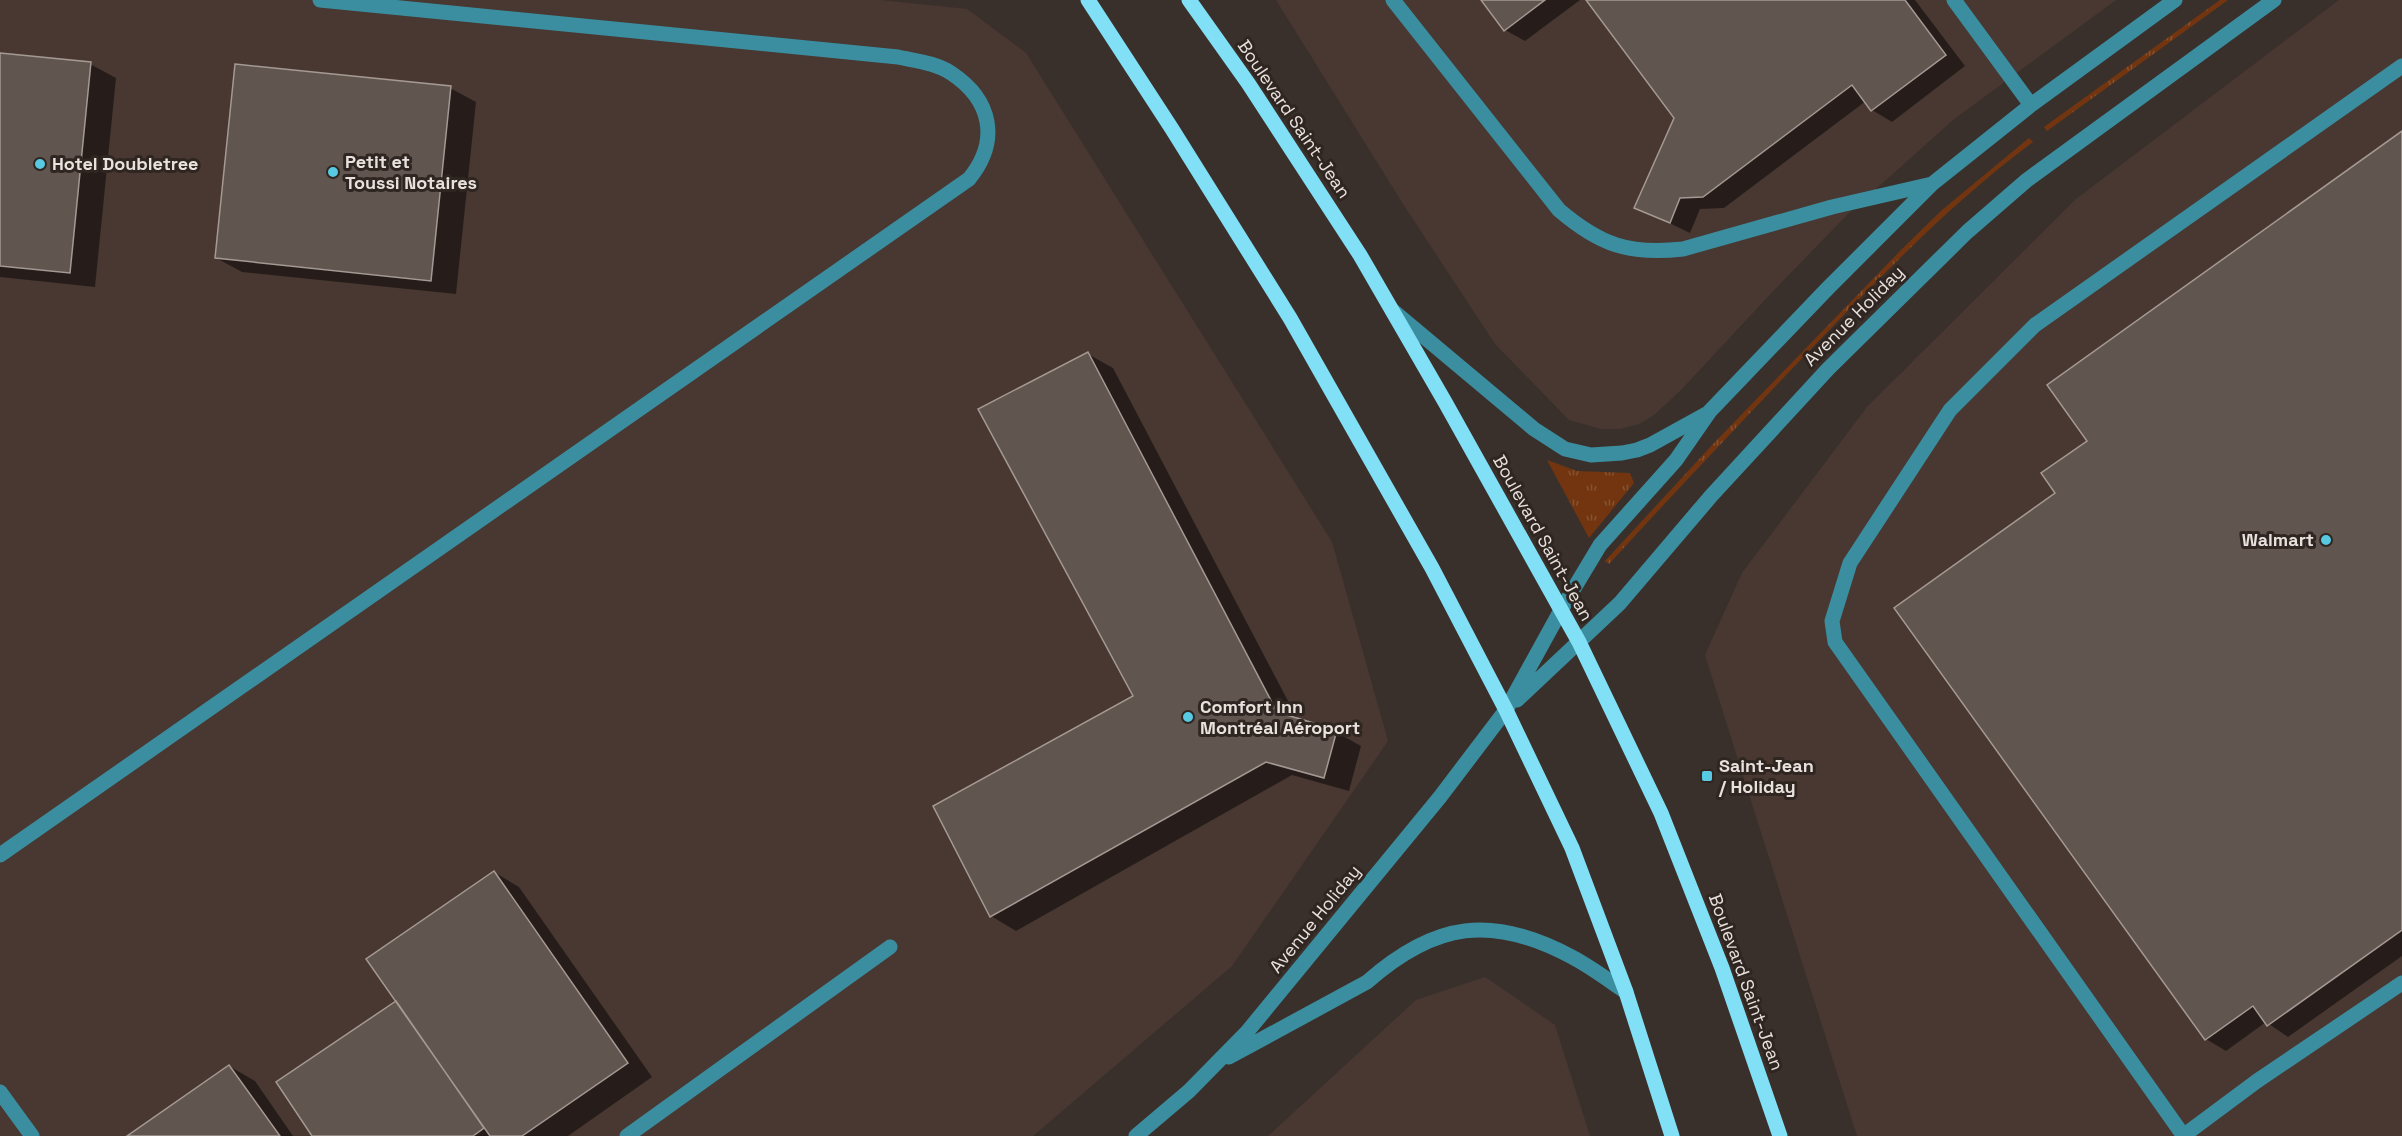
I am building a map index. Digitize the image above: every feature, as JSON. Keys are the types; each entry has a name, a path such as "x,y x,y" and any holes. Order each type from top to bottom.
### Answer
{"main road":[{"path":"1088,0 1290,318 1432,568 1506,710 1572,848 1626,992 1672,1136"},
{"name":"Boulevard Saint-Jean","path":"1189,0 1286,140 1392,309 1579,642 1661,813 1722,968 1780,1136"}],"street":[{"path":"0,855 969,179 980,165 986,150 989,130 983,108 973,92 950,73 931,64 898,57 320,0"},
{"path":"1393,0 1559,210 1582,230 1622,247 1663,252 1683,249 1832,207 1932,184"},
{"path":"1954,0 2031,105"},
{"name":"Avenue Holiday","path":"1136,1136 1219,1063 1281,993 1440,797 1506,710 1560,610 1600,545 1676,460 1710,411 1932,184 2031,105 2175,0"},
{"name":"Avenue Holiday","path":"1506,710 1620,603 1711,496 1828,369 1967,232 2027,180 2274,0"},
{"path":"2402,66 2035,325 1950,410 1850,563 1832,621 1835,642 2183,1136 2257,1081 2402,983"},
{"path":"1392,309 1534,429 1565,449 1592,455 1637,450 1710,411"},
{"path":"1219,1063 1367,982 1420,943 1454,932 1495,931 1538,940 1574,958 1626,992"},
{"path":"627,1136 890,947"},
{"path":"0,1092 32,1136"}],"shaded area":[{"path":"0,0 880,0 967,9 1026,53 1332,542 1388,741 1232,966 1033,1136 0,1136"},
{"path":"1276,0 2116,0 1953,120 1848,214 1681,390 1654,415 1639,424 1620,429 1601,429 1569,420 1495,344 1405,207"},
{"path":"2339,0 2402,0 2402,1136 1857,1136 1705,655 1742,573 1867,407 2076,199"},
{"path":"1485,977 1555,1025 1590,1136 1268,1136 1416,1000"}],"green space":[{"path":"2220,0 2228,0 2047,131 2044,127"},
{"path":"2029,138 2033,142 1945,215 1890,268 1760,402 1609,564 1605,561 1714,443 1904,247 1942,210"},
{"path":"1547,460 1577,471 1630,473 1634,483 1589,538"}],"building":[{"path":"1481,0 1545,0 1504,31"},
{"path":"1586,0 1905,0 1946,55 1871,111 1852,85 1703,197 1680,198 1670,223 1634,208 1674,118"},
{"name":"Hotel Doubletree","path":"0,53 91,62 70,273 0,266"},
{"name":"Petit et Toussi Notaires","path":"235,64 451,86 431,281 215,258"},
{"path":"2402,131 2402,930 2267,1026 2253,1006 2205,1040 1894,608 2055,493 2041,473 2087,441 2047,385"},
{"path":"1088,352 1277,712 1337,730 1324,778 1266,762 990,917 933,806 1133,696 978,409"},
{"path":"494,871 628,1063 522,1136 490,1136 366,959"},
{"path":"396,1001 484,1128 473,1136 312,1136 276,1082"},
{"path":"229,1065 280,1136 127,1136"}],"place":[{"name":"Hotel Doubletree","path":"40,164"},
{"name":"Petit et Toussi Notaires","path":"333,172"},
{"name":"Walmart","path":"2326,540"},
{"name":"Comfort Inn Montréal Aéroport","path":"1188,717"},
{"name":"Saint-Jean / Holiday","path":"1707,776"}]}
